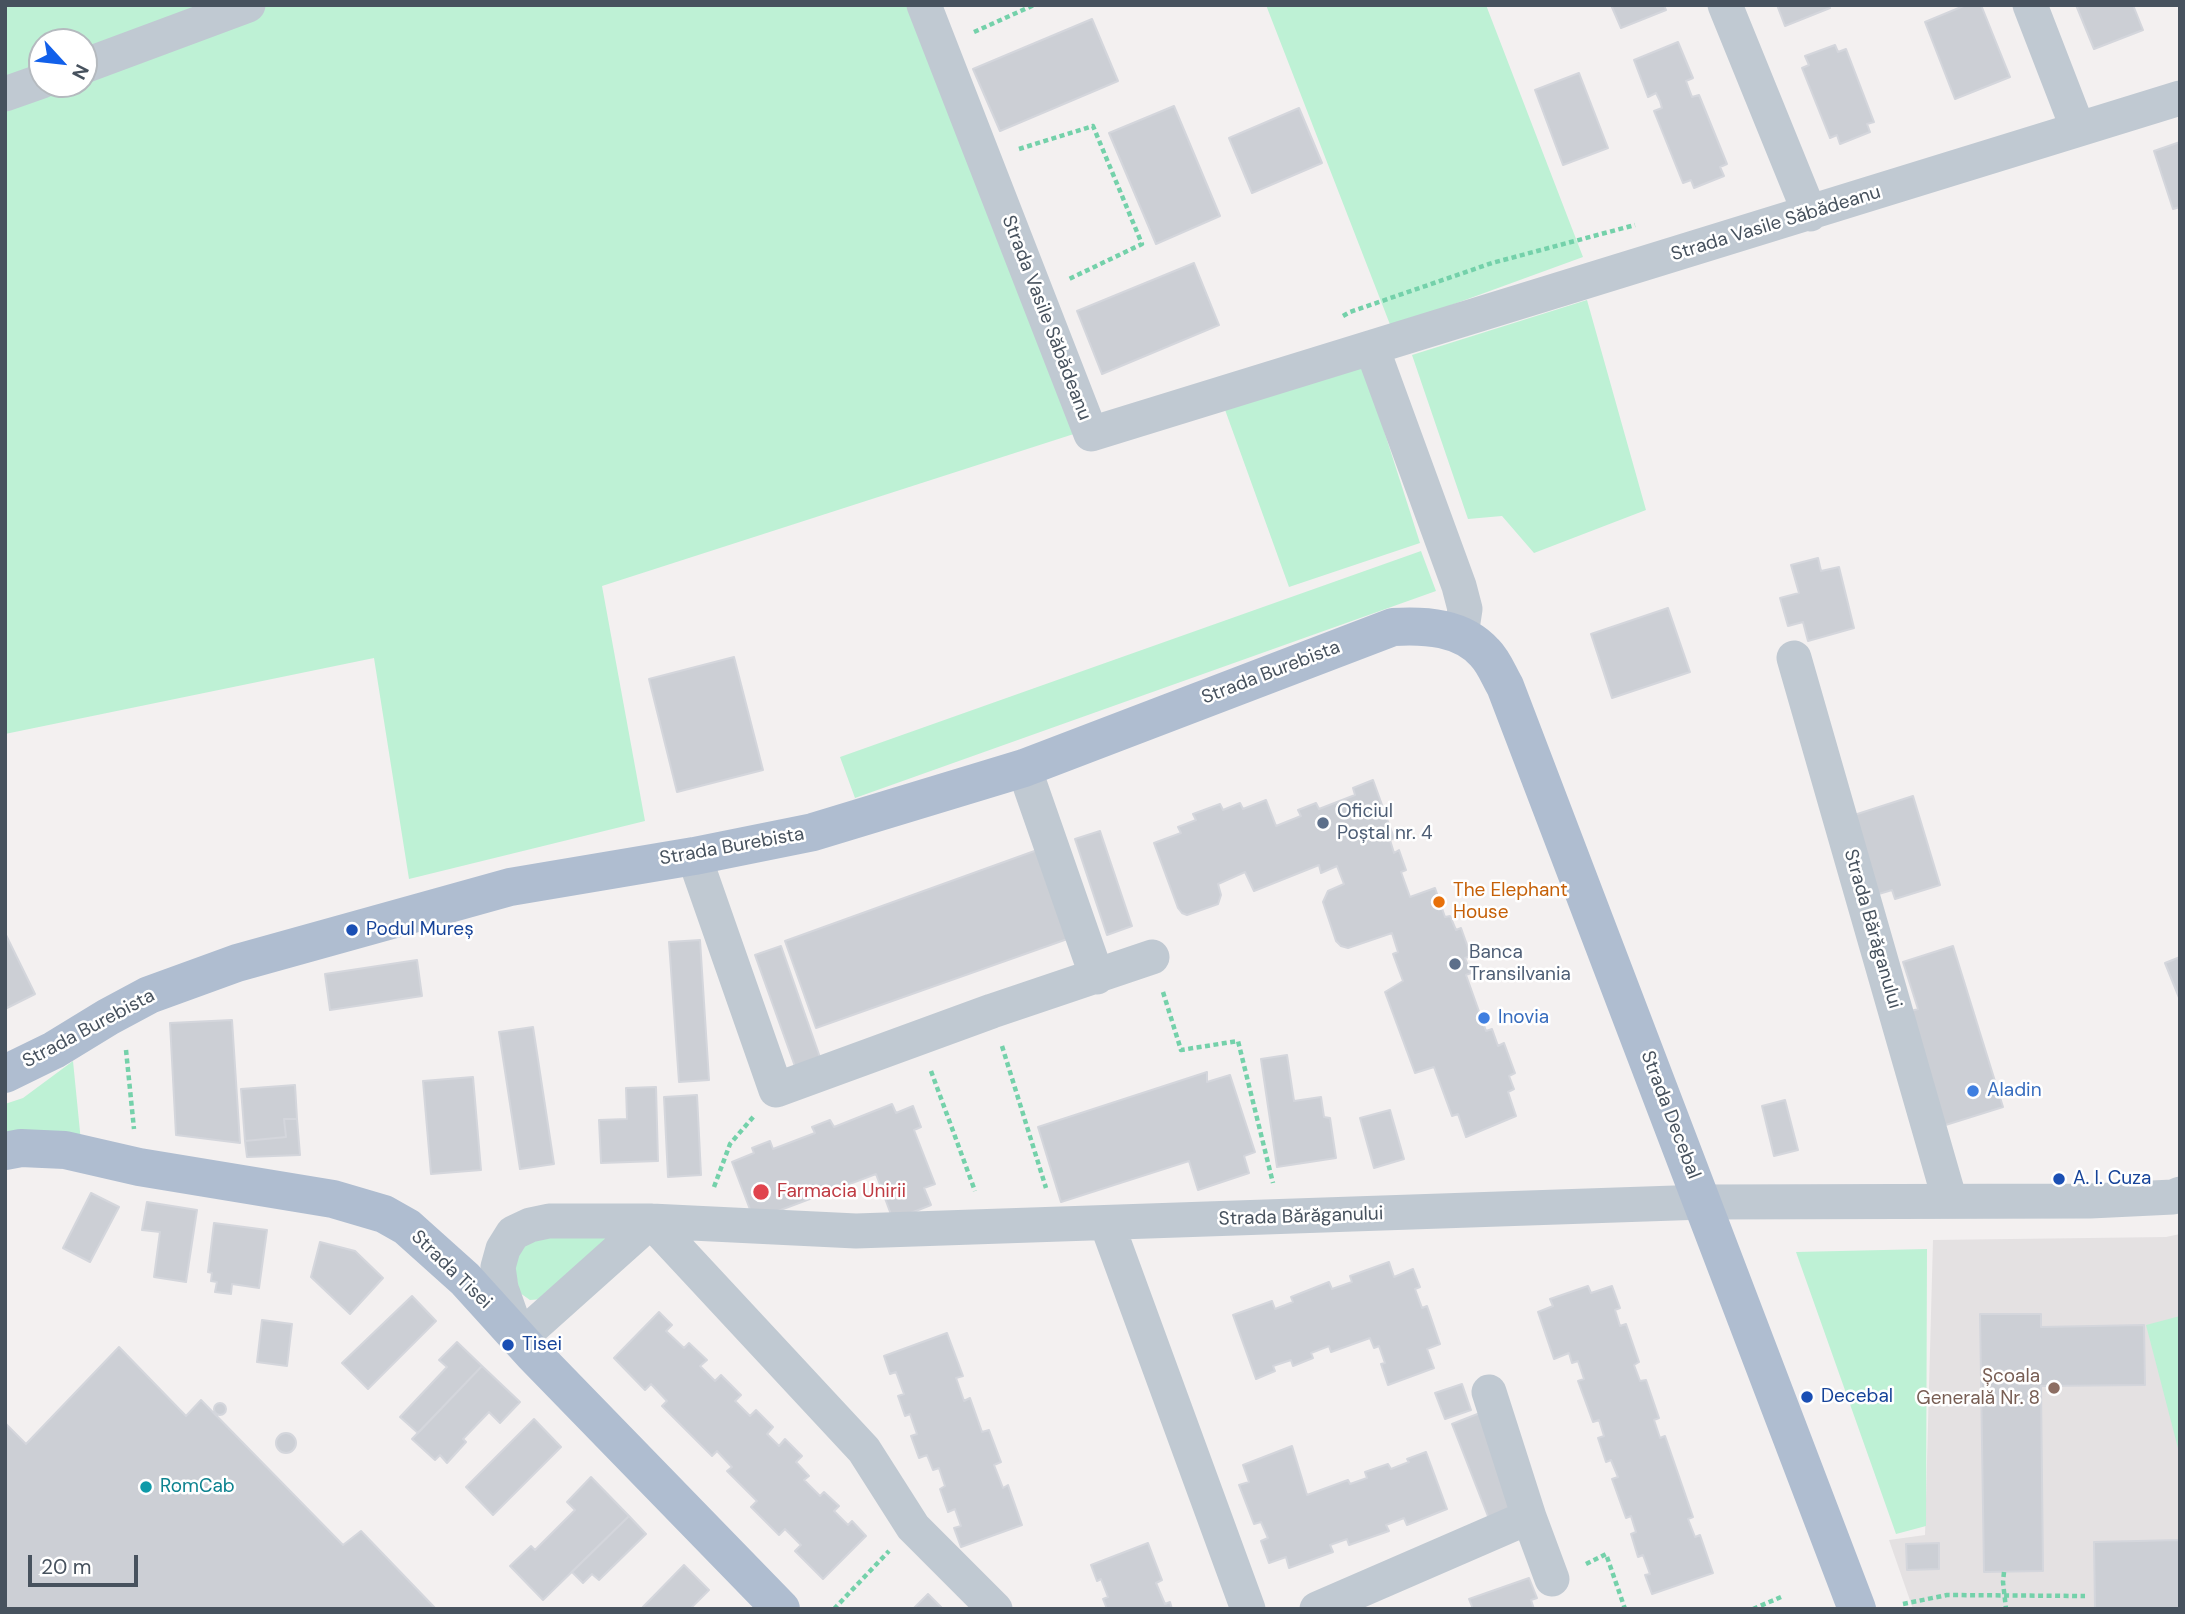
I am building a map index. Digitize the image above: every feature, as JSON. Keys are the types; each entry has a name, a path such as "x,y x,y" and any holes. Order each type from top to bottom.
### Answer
{"main road":[{"name":"Strada Burebista","path":"5,1074 54,1050 149,995 237,963 510,887 694,856 813,832 1024,768 1393,627 1416,625 1461,635"},
{"name":"Strada Decebal","path":"1461,635 1485,652 1505,686 1857,1609"},
{"name":"Strada Tisei","path":"5,1151 21,1148 65,1150 139,1167 333,1199 384,1214 407,1227 465,1279 781,1609"}],"street":[{"path":"98,60 248,5"},
{"name":"Strada Vasile Săbădeanu","path":"924,5 1091,434 2180,98"},
{"path":"1725,5 1810,214"},
{"path":"2030,5 2078,129"},
{"path":"5,94 28,86"},
{"path":"1372,348 1459,586 1465,609 1461,635"},
{"name":"Strada Bărăganului","path":"1794,658 1950,1201"},
{"path":"1024,768 1097,976"},
{"path":"694,856 776,1090 992,1011 1152,957"},
{"name":"Strada Bărăganului","path":"520,1339 501,1288 498,1266 503,1249 513,1233 530,1225 549,1221 651,1221 856,1231 1704,1202 2090,1200 2172,1197 2180,1194"},
{"path":"520,1339 651,1221 864,1450 913,1527 995,1609"},
{"path":"1107,1224 1248,1609"},
{"path":"1489,1392 1552,1579"},
{"path":"1317,1609 1389,1595 1529,1517"}],"path":[{"path":"972,32 1034,5"},
{"path":"1018,150 1093,126 1142,244 1057,285"},
{"path":"1339,319 1350,312 1492,263 1638,224"},
{"path":"1152,957 1181,1050 1238,1041 1273,1184"},
{"path":"992,1011 1047,1193"},
{"path":"919,1039 978,1199"},
{"path":"126,1049 132,1102"},
{"path":"712,1199 713,1189 730,1144 776,1090"},
{"path":"834,1609 913,1527"},
{"path":"1552,1579 1606,1554 1625,1609"},
{"path":"2004,1572 2006,1609"},
{"path":"1903,1604 1947,1595 2085,1596"},
{"path":"1754,1609 1781,1597"}],"shaded area":[{"name":"Școala Generală Nr. 8","path":"2180,1234 2180,1609 1913,1609 1889,1540 1925,1535 1933,1240 2166,1237"}],"green space":[{"path":"5,5 913,5 1080,432 602,586 645,821 409,879 374,658 5,734"},
{"path":"1266,5 1486,5 1583,257 1391,327"},
{"path":"1587,300 1646,510 1534,553 1502,516 1468,519 1412,355"},
{"path":"1363,365 1420,543 1289,587 1224,407"},
{"path":"1421,551 1436,591 855,798 840,757"},
{"path":"73,1061 82,1152 5,1144 5,1104 23,1098"},
{"path":"603,1231 606,1239 543,1299 530,1300 520,1293 511,1254 520,1241"},
{"path":"1927,1249 1926,1526 1896,1534 1796,1252"},
{"path":"2180,1316 2180,1456 2146,1325"}],"building":[{"path":"1611,5 1664,5 1666,10 1621,28"},
{"path":"1777,5 1829,5 1830,8 1785,26"},
{"path":"1966,5 1981,5 2010,77 1955,99 1925,22"},
{"path":"2076,5 2133,5 2143,30 2094,49"},
{"path":"1092,19 1118,81 1000,131 973,69"},
{"path":"1678,42 1693,78 1686,81 1692,97 1699,95 1727,164 1720,167 1724,176 1694,188 1691,180 1683,183 1654,111 1662,108 1660,101 1656,93 1648,97 1634,60"},
{"path":"1835,45 1838,52 1846,49 1874,122 1867,124 1870,132 1840,144 1837,135 1830,138 1802,68 1809,65 1805,56"},
{"path":"1579,73 1608,148 1563,165 1535,90"},
{"path":"1174,106 1220,216 1156,244 1109,133"},
{"path":"1299,108 1322,163 1252,193 1229,138"},
{"path":"2180,142 2180,207 2173,209 2154,151"},
{"path":"1194,263 1219,325 1102,374 1077,311"},
{"path":"1818,558 1821,571 1839,567 1854,628 1808,641 1803,622 1788,626 1780,598 1799,593 1791,565"},
{"path":"1668,608 1690,672 1612,698 1591,634"},
{"path":"734,657 763,770 677,792 649,679"},
{"path":"1373,780 1394,838 1390,840 1394,853 1399,850 1406,870 1401,872 1410,897 1435,888 1445,917 1450,916 1456,930 1461,928 1471,956 1465,958 1471,973 1466,975 1486,1031 1492,1029 1498,1046 1504,1043 1515,1073 1509,1076 1514,1089 1508,1092 1516,1116 1466,1137 1458,1114 1452,1116 1434,1067 1415,1073 1385,992 1403,981 1393,954 1398,952 1392,933 1348,948 1336,941 1323,902 1328,891 1344,884 1337,866 1321,873 1319,865 1254,891 1245,872 1218,884 1221,895 1218,904 1187,915 1178,908 1154,843 1181,833 1178,827 1196,820 1193,814 1220,804 1223,810 1240,803 1243,809 1266,800 1276,826 1301,816 1298,810 1316,803 1319,809 1355,795 1353,788"},
{"path":"1913,796 1940,885 1895,899 1892,890 1872,896 1848,817"},
{"path":"1100,831 1132,926 1107,935 1075,839"},
{"path":"1040,849 1073,937 816,1028 785,941"},
{"path":"5,933 35,994 5,1009"},
{"path":"700,940 709,1080 679,1082 669,942"},
{"path":"781,946 822,1063 797,1072 755,955"},
{"path":"1953,946 2003,1107 1936,1128 1900,1014 1918,1009 1903,962"},
{"path":"2180,957 2180,1000 2165,963"},
{"path":"417,960 422,996 330,1010 325,974"},
{"path":"232,1020 240,1143 176,1135 170,1023"},
{"path":"533,1027 554,1164 520,1169 499,1032"},
{"path":"1287,1055 1294,1101 1321,1097 1324,1117 1330,1118 1336,1158 1277,1167 1261,1059"},
{"path":"1207,1072 1207,1082 1230,1075 1255,1152 1244,1156 1249,1173 1198,1190 1189,1161 1061,1202 1038,1127"},
{"path":"473,1077 481,1170 431,1174 423,1081"},
{"path":"295,1085 297,1119 284,1119 286,1137 245,1141 241,1089"},
{"path":"656,1087 658,1161 601,1163 599,1120 627,1119 626,1088"},
{"path":"697,1095 701,1175 668,1177 664,1097"},
{"path":"1785,1100 1798,1150 1774,1156 1762,1106"},
{"path":"892,1104 896,1113 913,1106 921,1127 914,1130 935,1184 924,1188 931,1205 893,1220 876,1174 754,1220 732,1162 754,1153 752,1148 770,1141 773,1149 815,1133 812,1127 830,1120 834,1127"},
{"path":"1390,1110 1404,1159 1374,1168 1360,1118"},
{"path":"284,1119 297,1119 300,1155 247,1157 245,1141 286,1137"},
{"path":"91,1193 119,1207 90,1262 63,1248"},
{"path":"147,1202 197,1210 186,1282 154,1277 160,1232 142,1230"},
{"path":"214,1223 267,1230 259,1288 232,1284 231,1294 215,1292 217,1282 211,1281 212,1273 208,1272"},
{"path":"320,1242 355,1251 383,1278 350,1314 311,1277"},
{"path":"1389,1262 1394,1277 1413,1269 1420,1287 1415,1289 1422,1308 1427,1306 1440,1344 1427,1349 1434,1368 1388,1385 1379,1346 1374,1348 1370,1338 1331,1352 1329,1346 1311,1353 1313,1358 1293,1366 1291,1360 1273,1366 1275,1371 1256,1379 1233,1315 1272,1301 1275,1309 1293,1302 1291,1297 1329,1282 1332,1289 1352,1282 1350,1276"},
{"path":"1588,1286 1591,1293 1612,1286 1620,1308 1615,1310 1620,1326 1626,1324 1639,1362 1634,1365 1640,1381 1646,1380 1659,1418 1654,1420 1660,1438 1665,1436 1693,1517 1688,1519 1695,1537 1700,1535 1713,1573 1652,1594 1645,1575 1650,1574 1643,1555 1638,1557 1631,1534 1636,1532 1631,1516 1626,1518 1612,1479 1618,1477 1611,1460 1606,1462 1598,1438 1604,1436 1599,1420 1593,1422 1578,1381 1584,1379 1578,1361 1572,1363 1569,1353 1554,1359 1538,1312 1553,1306 1550,1299"},
{"path":"412,1296 436,1321 368,1389 342,1363"},
{"path":"659,1312 672,1325 666,1331 684,1348 689,1343 707,1360 700,1366 715,1381 721,1375 741,1395 735,1401 750,1416 756,1410 773,1427 767,1434 779,1446 785,1439 802,1456 796,1462 809,1476 804,1480 820,1496 824,1492 839,1506 834,1511 848,1525 852,1521 866,1536 823,1579 795,1551 801,1545 785,1529 779,1535 751,1507 757,1501 727,1471 732,1467 717,1451 712,1456 662,1406 667,1401 651,1384 645,1390 614,1358"},
{"path":"1980,1314 2041,1314 2041,1327 2144,1325 2145,1385 2041,1386 2043,1571 1984,1572"},
{"path":"262,1320 292,1324 287,1366 257,1362"},
{"path":"947,1333 963,1376 956,1378 964,1401 970,1398 982,1432 989,1430 1001,1462 994,1465 1003,1488 1008,1485 1022,1525 961,1547 954,1528 961,1526 955,1509 948,1512 940,1489 945,1486 939,1468 933,1470 927,1455 919,1458 911,1436 917,1434 910,1414 905,1416 898,1396 904,1394 896,1372 890,1374 884,1356"},
{"path":"457,1342 482,1366 418,1433 400,1417 447,1367 439,1360"},
{"name":"RomCab","path":"119,1347 186,1416 201,1400 343,1545 361,1531 436,1609 5,1609 5,1423 26,1444"},
{"path":"482,1366 520,1402 500,1423 489,1412 463,1439 466,1442 447,1463 440,1455 435,1460 412,1439"},
{"path":"1462,1384 1471,1410 1445,1419 1435,1393"},
{"path":"220,1403 226,1409 220,1415 214,1409"},
{"path":"1480,1413 1518,1513 1491,1524 1452,1424"},
{"path":"534,1419 561,1447 493,1515 466,1487"},
{"path":"286,1433 293,1436 296,1443 293,1450 286,1453 279,1450 276,1443 279,1436"},
{"path":"1292,1446 1307,1495 1348,1480 1350,1484 1367,1478 1365,1472 1388,1464 1391,1469 1426,1452 1447,1509 1407,1525 1404,1518 1386,1525 1389,1531 1349,1545 1347,1539 1330,1545 1333,1552 1289,1568 1286,1557 1269,1563 1261,1541 1268,1538 1261,1522 1254,1524 1239,1485 1249,1482 1243,1465"},
{"path":"591,1477 629,1516 543,1600 510,1566 531,1546 535,1550 575,1510 567,1502"},
{"path":"629,1516 646,1534 599,1580 592,1574 583,1583 572,1572"},
{"path":"2180,1540 2180,1609 2095,1609 2094,1542"},
{"path":"1148,1543 1162,1580 1156,1583 1165,1604 1170,1602 1172,1609 1107,1609 1103,1599 1108,1597 1101,1579 1097,1581 1091,1565"},
{"path":"1939,1543 1939,1569 1907,1570 1906,1544"},
{"path":"684,1565 709,1590 690,1609 641,1609"},
{"path":"1529,1578 1537,1598 1531,1600 1534,1609 1473,1609 1469,1599"},
{"path":"928,1594 942,1608 913,1609"}],"place":[{"name":"Oficiul Poștal nr. 4","path":"1323,823"},
{"name":"The Elephant House","path":"1439,902"},
{"name":"Podul Mureș","path":"352,930"},
{"name":"Banca Transilvania","path":"1455,964"},
{"name":"Inovia","path":"1484,1018"},
{"name":"Aladin","path":"1973,1091"},
{"name":"A. I. Cuza","path":"2059,1179"},
{"name":"Farmacia Unirii","path":"761,1192"},
{"name":"Tisei","path":"508,1345"},
{"name":"Școala Generală Nr. 8","path":"2054,1388"},
{"name":"Decebal","path":"1807,1397"},
{"name":"RomCab","path":"146,1487"}]}
